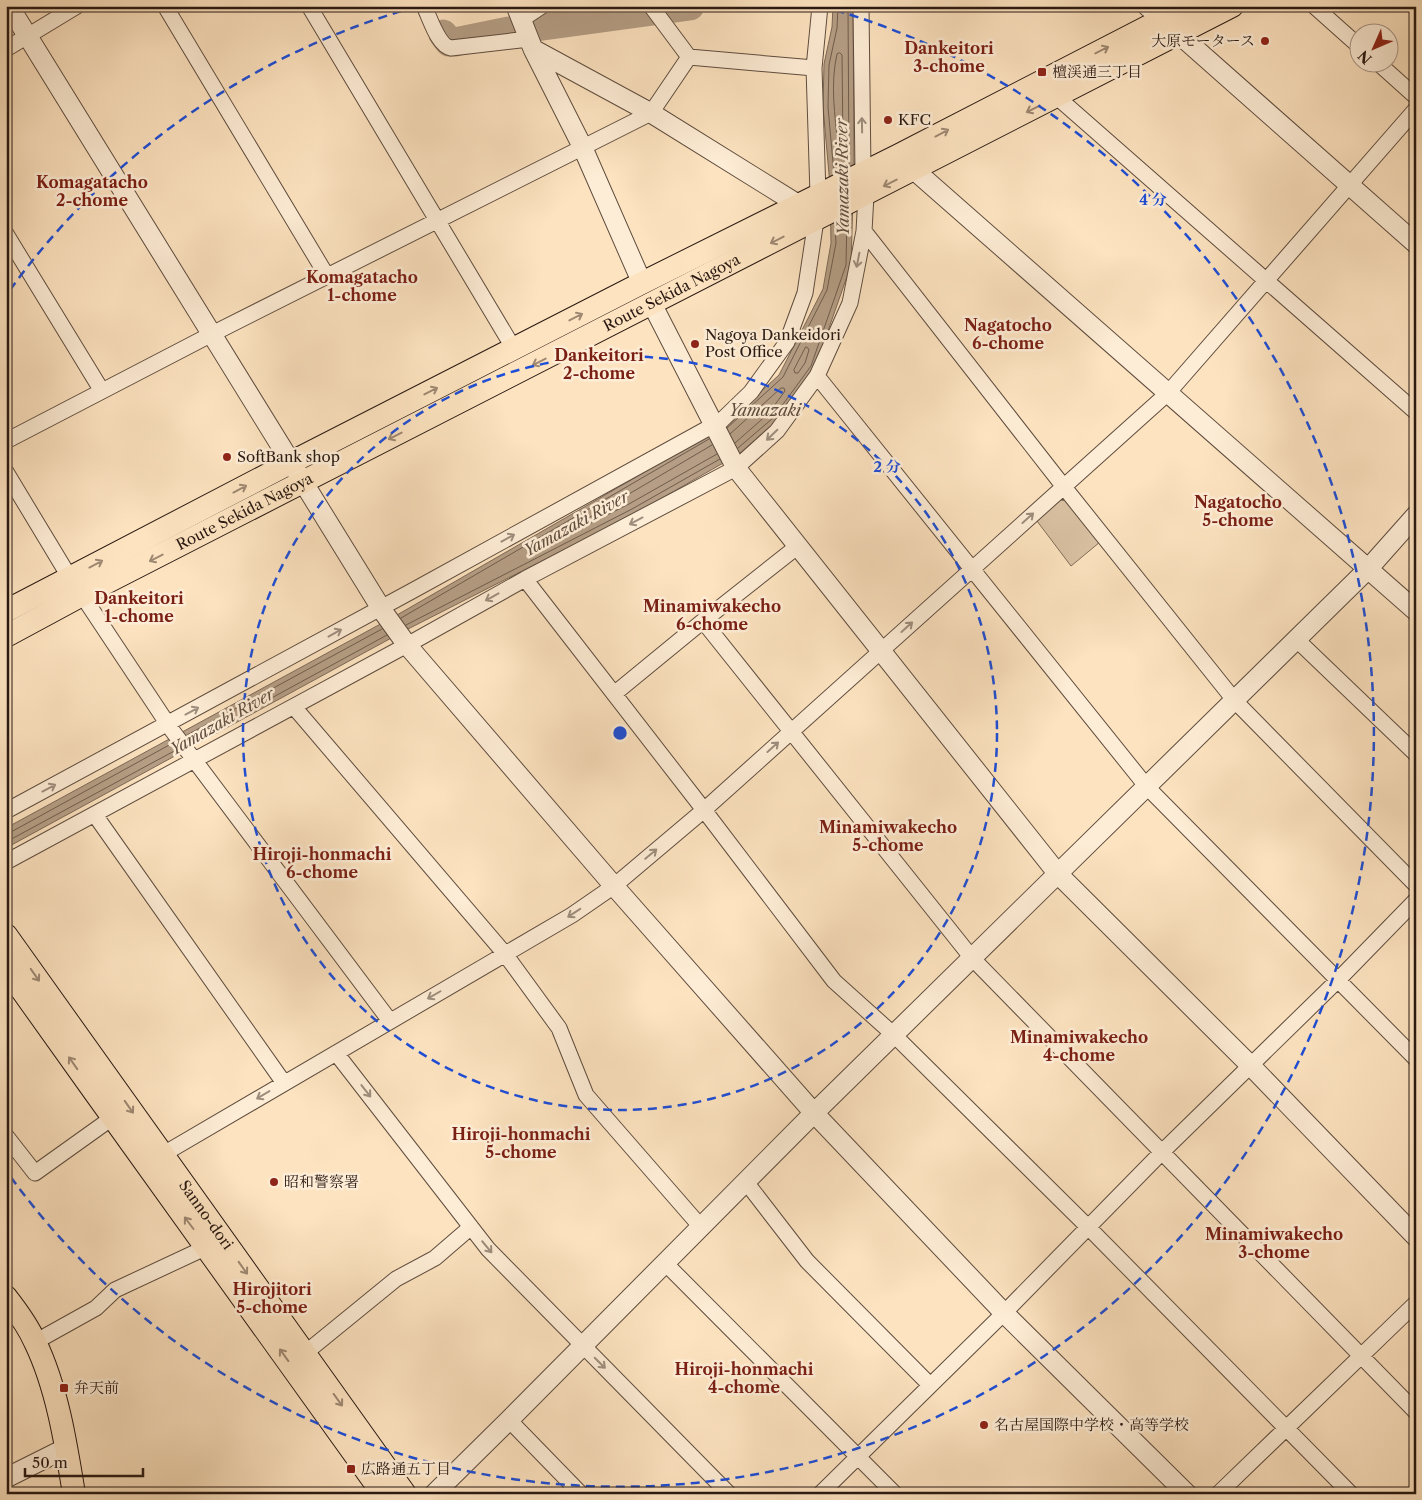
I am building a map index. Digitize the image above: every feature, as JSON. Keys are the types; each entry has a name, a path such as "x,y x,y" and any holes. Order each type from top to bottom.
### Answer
{"main road":[{"name":"Route Sekida Nagoya","path":"6,636 76,587 292,462 809,200 864,184 906,163 1188,6"},
{"name":"Route Sekida Nagoya","path":"906,163 1057,97 1162,20 1232,6"},
{"name":"Route Sekida Nagoya","path":"6,611 76,587 304,483 818,219 864,184"},
{"name":"Sanno-dori","path":"6,935 154,1160 207,1247 383,1494"},
{"name":"Sanno-dori","path":"6,968 112,1118 154,1160 304,1354 405,1494"},
{"path":"6,1297 19,1314 35,1342 51,1385 66,1448 74,1494"}],"street":[{"path":"9,6 383,610 407,645 614,886 814,1113 1004,1312 1187,1494"},
{"path":"6,49 77,6"},
{"path":"166,6 328,276"},
{"path":"309,6 514,349"},
{"path":"424,6 440,41 445,47 531,44 809,200 814,68 820,6"},
{"path":"542,6 518,13 531,44 582,146 642,283"},
{"path":"651,6 689,57 814,68"},
{"path":"6,862 294,707 734,464 777,431 817,376 850,302 864,231 861,6"},
{"path":"1314,6 1350,37"},
{"path":"1162,20 1416,244"},
{"path":"6,441 212,334 651,112 689,57"},
{"path":"1388,72 1416,97"},
{"path":"1057,97 1416,412"},
{"path":"154,1160 572,915 614,886 704,810 1168,393 1416,108"},
{"path":"906,163 1416,610"},
{"path":"6,811 169,726 715,427 750,392 787,342 805,293 818,219"},
{"path":"864,231 1064,487 1235,701 1416,885"},
{"path":"6,234 102,391"},
{"path":"652,304 734,464 1058,874 1250,1065 1416,1237"},
{"path":"817,376 1147,787 1416,1058"},
{"path":"6,472 76,587 169,726 390,1021"},
{"path":"434,1494 814,1113 1297,640 1368,569 1416,515"},
{"path":"614,694 798,546"},
{"path":"525,579 834,981 894,1035 1088,1227 1350,1494"},
{"path":"703,621 972,958 1416,1412"},
{"path":"1297,640 1416,754"},
{"path":"294,707 505,954 559,1028 586,1095 701,1227"},
{"path":"95,815 284,1083"},
{"path":"820,1494 1162,1152 1338,980 1416,900"},
{"path":"336,1052 488,1249 729,1494"},
{"path":"6,1136 35,1173 112,1118"},
{"path":"746,1182 807,1261 930,1385"},
{"path":"304,1354 396,1279 436,1258 471,1228"},
{"path":"35,1342 96,1308 114,1290 207,1247"},
{"path":"665,1263 895,1494"},
{"path":"1218,1494 1416,1303"},
{"path":"509,1420 581,1494"},
{"path":"6,1478 66,1448"}],"shaded area":[{"path":"1060,500 1068,501 1100,542 1071,566 1037,521"}],"water":[{"name":"Yamazaki","path":"833,6 853,6 854,164 851,265 815,368 777,421 739,454 634,514 406,630 6,848 6,828 397,615 631,480 723,426 779,375 823,289 831,243 830,185 823,107 824,64 832,27"}],"waterway":[{"path":"536,27 690,6"},
{"path":"443,34 449,42 455,42 509,31"}],"place":[{"name":"大原モータース","path":"1265,41"},
{"name":"檀渓通三丁目","path":"1042,72"},
{"name":"KFC","path":"888,120"},
{"name":"Nagoya Dankeidori Post Office","path":"695,344"},
{"name":"SoftBank shop","path":"227,457"},
{"name":"昭和警察署","path":"274,1182"},
{"name":"弁天前","path":"64,1388"},
{"name":"名古屋国際中学校・高等学校","path":"984,1425"},
{"name":"広路通五丁目","path":"351,1469"}],"district":[{"name":"Dankeitori 3-chome","path":"949,57"},
{"name":"Komagatacho 2-chome","path":"92,191"},
{"name":"Komagatacho 1-chome","path":"362,286"},
{"name":"Nagatocho 6-chome","path":"1008,334"},
{"name":"Dankeitori 2-chome","path":"599,364"},
{"name":"Nagatocho 5-chome","path":"1238,511"},
{"name":"Dankeitori 1-chome","path":"139,607"},
{"name":"Minamiwakecho 6-chome","path":"712,615"},
{"name":"Minamiwakecho 5-chome","path":"888,836"},
{"name":"Hiroji-honmachi 6-chome","path":"322,863"},
{"name":"Minamiwakecho 4-chome","path":"1079,1046"},
{"name":"Hiroji-honmachi 5-chome","path":"521,1143"},
{"name":"Minamiwakecho 3-chome","path":"1274,1243"},
{"name":"Hirojitori 5-chome","path":"272,1298"},
{"name":"Hiroji-honmachi 4-chome","path":"744,1378"}],"water label":[{"name":"Yamazaki River","path":"842,177"},
{"name":"Yamazaki River","path":"576,523"},
{"name":"Yamazaki River","path":"222,721"}]}
